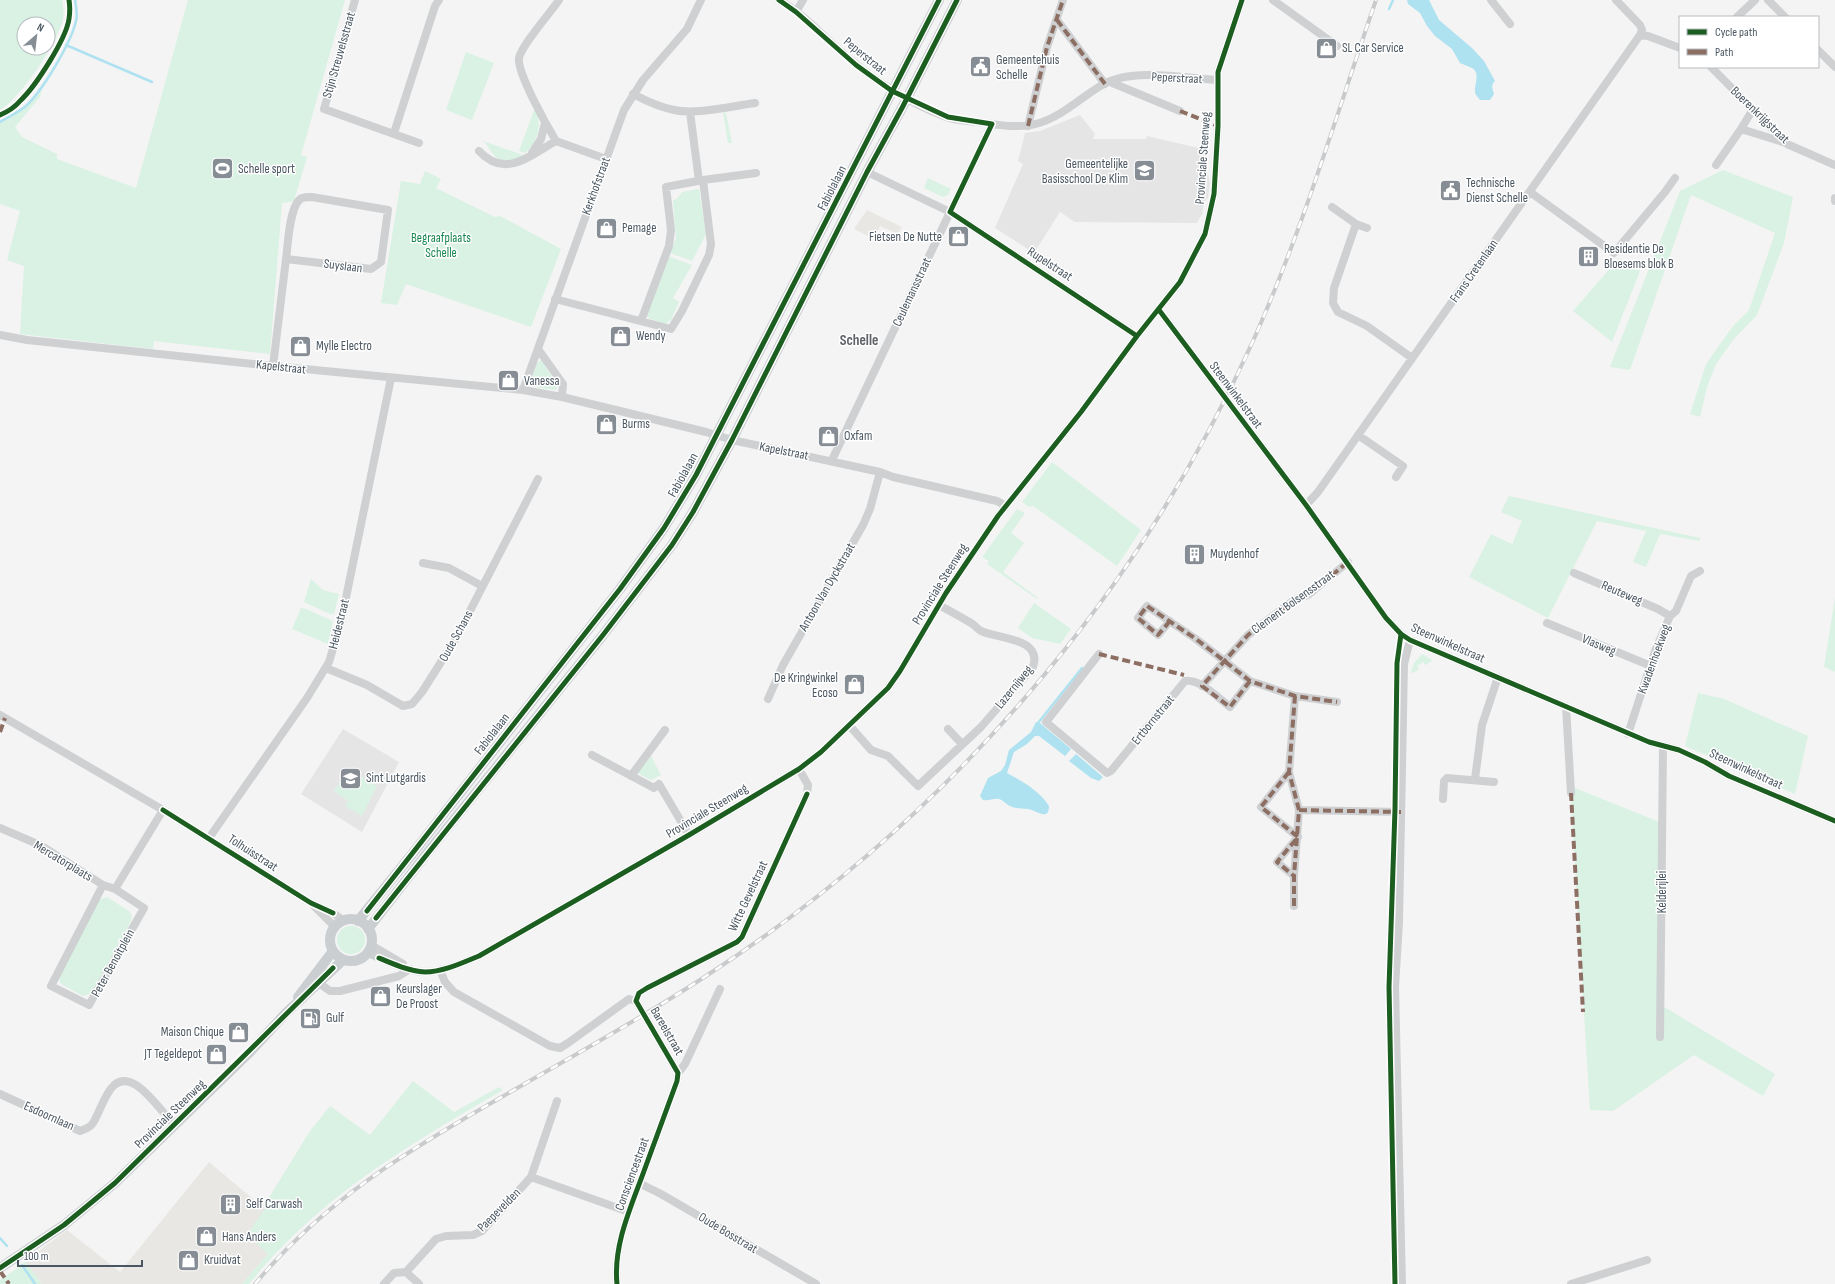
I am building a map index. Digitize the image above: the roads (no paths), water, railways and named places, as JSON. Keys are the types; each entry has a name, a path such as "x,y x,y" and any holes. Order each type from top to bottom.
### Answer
{"main road":[{"name":"Fabiolalaan","path":"358,921 413,853 644,557 680,504 717,435 939,0"},
{"name":"Fabiolalaan","path":"368,929 433,846 604,635 664,557 693,512 732,440 867,172 957,0"},
{"path":"344,921 358,921 368,929 371,934 370,949 356,961 343,960 330,965 333,952 330,939 335,927 344,921"},
{"path":"333,952 343,960"},
{"name":"Provinciale Steenweg","path":"286,1013 319,983 330,965"},
{"name":"Provinciale Steenweg","path":"0,1268 64,1225 115,1183 249,1053 330,965"}],"street":[{"name":"Stijn Streuvelsstraat","path":"355,0 324,108 394,132 419,143"},
{"path":"394,132 435,6 439,0"},
{"path":"559,0 524,48 519,57 519,67 545,123 556,141 606,159"},
{"name":"Kerkhofstraat","path":"523,390 624,110 643,80 687,29 701,0"},
{"name":"Peperstraat","path":"779,0 796,12 856,65 892,91 948,118 992,124 1028,126 1054,117 1107,83 1128,77 1154,76 1217,80"},
{"path":"796,12 802,0"},
{"path":"1028,126 1038,81 1063,0"},
{"name":"Provinciale Steenweg","path":"410,969 425,972 440,970 479,956 689,835 799,768 821,752 888,688 900,671 939,605 1006,506 1081,412 1137,336 1180,282 1205,234 1214,194 1218,126 1217,80 1220,64 1242,0"},
{"path":"1273,0 1337,46"},
{"path":"1491,0 1510,24"},
{"path":"1616,0 1640,25 1642,30 1640,35 1648,36 1679,48"},
{"path":"1738,16 1755,0"},
{"path":"1768,0 1784,16"},
{"path":"1057,20 1107,83 1180,111"},
{"name":"Frans Cretenlaan","path":"1306,505 1318,492 1640,35"},
{"path":"1819,51 1835,67"},
{"name":"Boerenkrijgstraat","path":"1712,68 1787,144 1835,165"},
{"path":"633,94 651,104 674,110 690,112 755,103"},
{"path":"1716,165 1753,109"},
{"path":"555,299 671,329 682,311 708,255 711,244 690,112"},
{"path":"531,155 541,140 545,123"},
{"name":"Ceulemansstraat","path":"832,460 992,124"},
{"path":"1741,129 1787,144"},
{"path":"479,151 486,159 501,165 511,165 556,141"},
{"name":"Rupelstraat","path":"867,172 950,212 1137,336"},
{"path":"641,321 669,246 672,230 666,187 756,173"},
{"path":"1530,192 1614,253 1666,192 1675,178"},
{"name":"Suyslaan","path":"312,197 388,210 382,262 371,269 286,259 293,211 298,202 303,198 312,197"},
{"path":"1332,207 1356,224 1367,228"},
{"path":"1356,224 1334,288 1332,299 1334,307 1343,315 1367,326 1412,358"},
{"path":"273,366 286,259"},
{"name":"Steenwinkelstraat","path":"1159,310 1306,505 1348,562 1386,618 1401,634 1410,640 1628,734 1649,742 1679,750 1705,762 1729,776 1835,820"},
{"name":"Kapelstraat","path":"0,335 27,340 273,366 523,390 562,397 732,440 832,460 880,472 893,477 997,501 1006,506"},
{"path":"538,349 563,384 562,397"},
{"name":"Heidestraat","path":"209,838 326,668 341,622 392,378"},
{"path":"1358,435 1403,466 1396,476"},
{"name":"Antoon Van Dyckstraat","path":"768,699 783,665 870,509 880,472"},
{"name":"Oude Schans","path":"326,668 367,685 403,706 412,704 422,692 455,640 538,479"},
{"name":"Clement Bolsensstraat","path":"1202,686 1248,635 1294,600 1308,594 1348,562"},
{"path":"423,563 449,568 482,586"},
{"name":"Kwadenhoekweg","path":"1628,734 1670,616 1676,611 1691,576 1700,571"},
{"name":"Reuteweg","path":"1574,573 1658,609 1670,616"},
{"name":"Lazernijweg","path":"849,725 871,750 888,756 918,786 981,727 1033,667 1036,660 1032,650 1026,644 980,630 973,624 939,605"},
{"path":"1170,621 1250,681 1295,696 1336,702"},
{"name":"Vlasweg","path":"1547,623 1651,666"},
{"path":"1402,1284 1395,987 1404,664 1410,640"},
{"name":"Ertbornstraat","path":"1099,654 1046,722 1098,767 1108,773 1185,681 1190,680 1202,686"},
{"path":"1475,779 1484,714 1498,677"},
{"path":"1202,686 1230,707 1250,681"},
{"path":"1294,906 1294,876 1299,810 1290,772 1295,696"},
{"path":"1566,706 1571,793"},
{"name":"Tolhuisstraat","path":"0,715 163,810 311,903 333,913 344,921"},
{"path":"631,776 665,730"},
{"path":"948,730 962,744"},
{"name":"Kelderijlei","path":"1660,1037 1663,746"},
{"path":"592,755 654,788 659,784 689,835"},
{"name":"Witte Gevelstraat","path":"440,970 445,982 454,992 550,1046 560,1048 629,1000 636,1001 639,993 647,988 737,942 742,937 807,794 808,784 799,768"},
{"path":"1290,772 1261,807 1298,837"},
{"path":"1443,799 1444,781 1448,778 1475,779 1494,782"},
{"path":"115,889 163,810"},
{"path":"1299,810 1401,812"},
{"name":"Mercatorplaats","path":"0,828 42,846 103,885"},
{"path":"1294,876 1277,862 1298,837"},
{"name":"Peter Benoitplein","path":"103,885 115,889 144,908 89,1005 51,986 103,885"},
{"name":"Tolhuisstraat","path":"311,903 335,927"},
{"path":"370,949 410,969"},
{"path":"319,983 330,991 340,991 399,976 410,969"},
{"name":"Consciencestraat","path":"617,1284 616,1269 620,1242 629,1212 677,1081 678,1073 685,1064 720,989"},
{"name":"Bareelstraat","path":"636,1001 678,1073"},
{"name":"Esdoornlaan","path":"0,1094 80,1131 88,1128 93,1123 109,1089 118,1082 130,1082 139,1088 175,1125"},
{"name":"Paepevelden","path":"384,1284 394,1273 406,1272 436,1240 446,1236 473,1235 482,1231 531,1177 557,1101"},
{"name":"Paepevelden","path":"531,1177 629,1212"},
{"name":"Oude Bosstraat","path":"639,1184 667,1197 816,1284"},
{"path":"1571,1284 1647,1260"},
{"path":"406,1272 419,1284"}],"water":[{"path":"1407,0 1429,0 1439,20 1472,48 1484,61 1495,81 1492,87 1494,94 1490,100 1480,100 1475,93 1477,76 1475,70 1460,63 1452,49 1435,36 1427,26 1420,13 1408,4"},
{"path":"1036,722 1040,723 1071,749 1065,756 1039,736 1035,736 1027,744 1014,752 1007,773 1025,783 1041,796 1049,806 1047,813 1042,814 1028,809 1012,807 999,799 983,800 980,796 988,778 1001,771 1005,765 1009,750 1031,732"},
{"path":"1076,754 1103,777 1099,781 1091,778 1069,761"}],"waterway":[{"path":"0,122 26,106 33,99 56,66 77,19 75,0"},
{"path":"1389,9 1393,0"},
{"path":"66,45 152,82"},
{"path":"1038,723 1082,668"},
{"path":"0,1238 7,1246"},
{"path":"22,1265 35,1284"}],"railway":[{"path":"255,1284 282,1254 310,1227 369,1179 432,1138 681,992 793,915 875,848 953,776 1025,698 1091,615 1152,528 1206,436 1253,341 1271,300 1303,215 1376,0"}],"place":[{"name":"SL Car Service","path":"1327,48"},
{"name":"Gemeentehuis Schelle","path":"980,67"},
{"name":"Schelle sport","path":"222,169"},
{"name":"Gemeentelijke Basisschool De Klim","path":"1144,171"},
{"name":"Technische Dienst Schelle","path":"1451,190"},
{"name":"Pemage","path":"606,228"},
{"name":"Fietsen De Nutte","path":"958,237"},
{"name":"Residentie De Bloesems blok B","path":"1589,256"},
{"name":"Wendy","path":"620,336"},
{"name":"Mylle Electro","path":"300,346"},
{"name":"Vanessa","path":"508,381"},
{"name":"Burms","path":"607,424"},
{"name":"Oxfam","path":"829,436"},
{"name":"Muydenhof","path":"1195,554"},
{"name":"De Kringwinkel Ecoso","path":"854,685"},
{"name":"Sint Lutgardis","path":"351,778"},
{"name":"Keurslager De Proost","path":"380,996"},
{"name":"Gulf","path":"310,1018"},
{"name":"Maison Chique","path":"239,1032"},
{"name":"JT Tegeldepot","path":"217,1054"},
{"name":"Self Carwash","path":"230,1204"},
{"name":"Hans Anders","path":"206,1237"},
{"name":"Kruidvat","path":"189,1260"}],"district":[{"name":"Schelle","path":"859,340"}],"park label":[{"name":"Begraafplaats Schelle","path":"441,246"}]}
